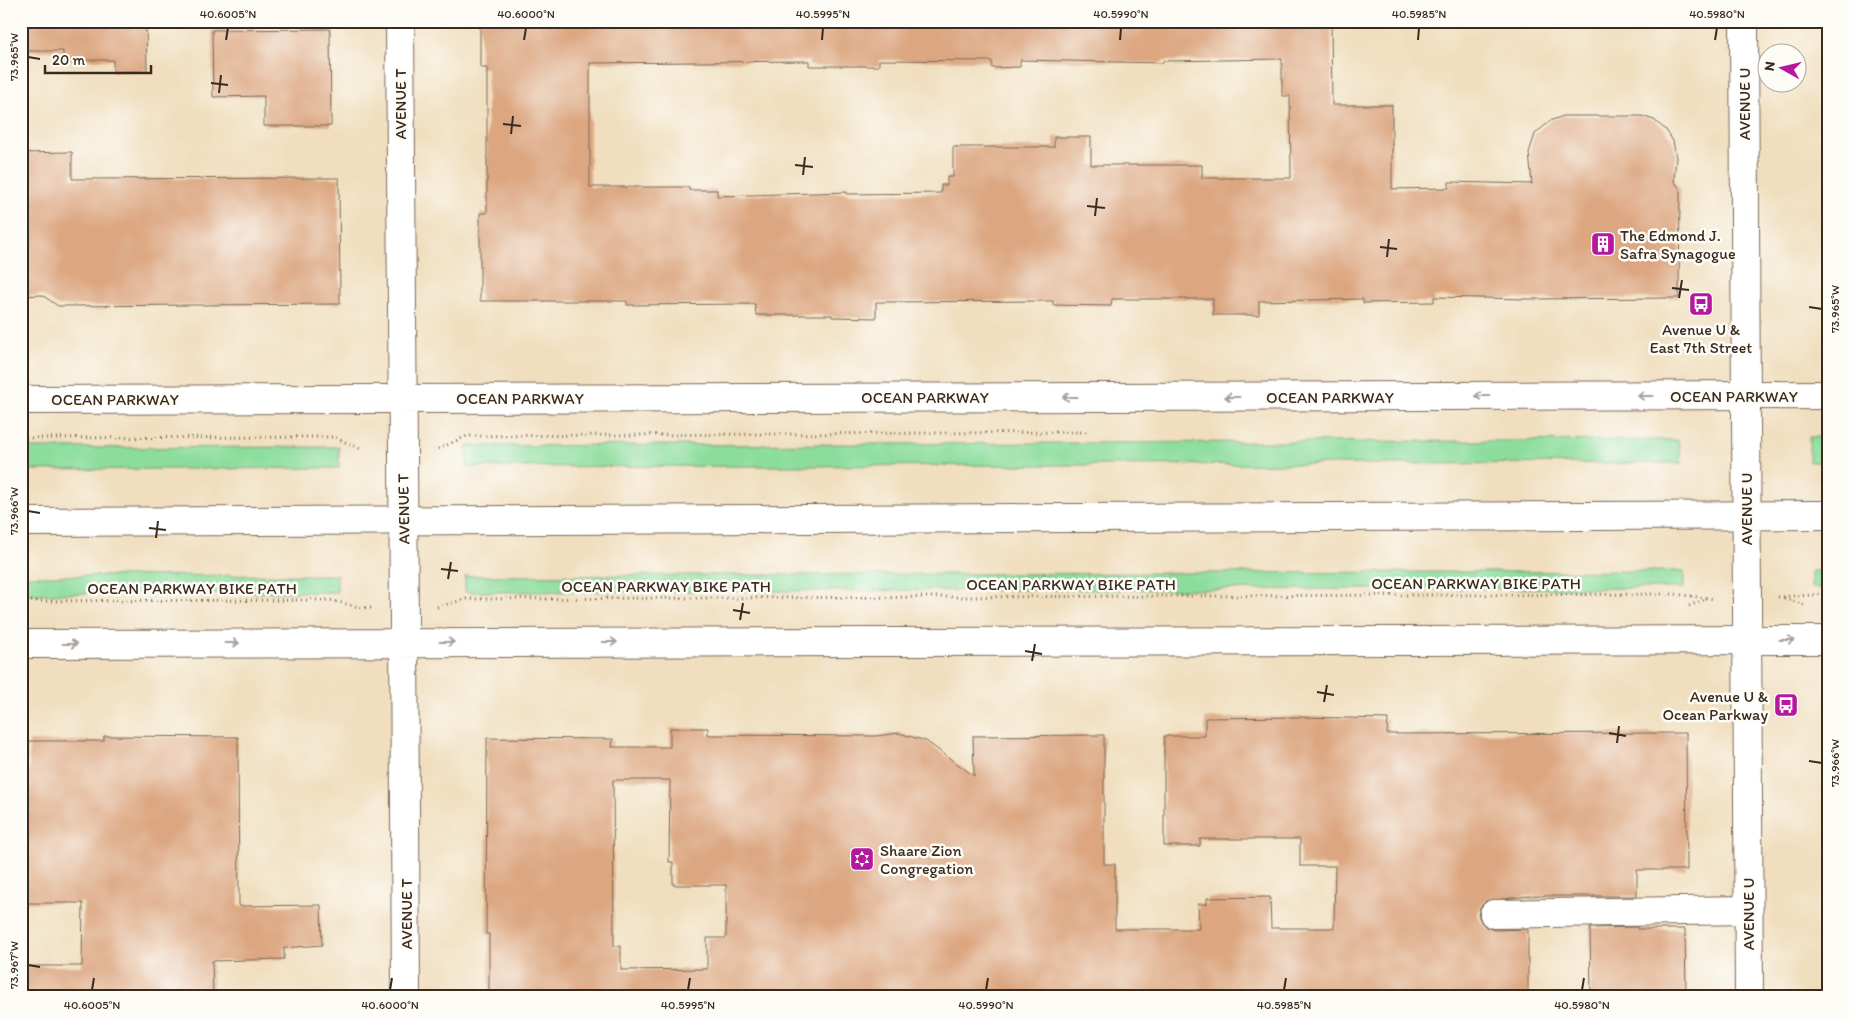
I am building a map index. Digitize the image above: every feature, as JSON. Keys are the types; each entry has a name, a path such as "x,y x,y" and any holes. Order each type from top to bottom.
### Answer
{"street":[{"name":"AVENUE T","path":"400,21 406,997"},
{"name":"AVENUE U","path":"1744,21 1748,997"},
{"name":"OCEAN PARKWAY","path":"21,400 1828,395"},
{"path":"21,522 1828,515"},
{"path":"21,644 1828,640"},
{"path":"1494,914 1748,910"}],"path":[{"path":"438,449 467,436 1097,432"},
{"path":"21,438 334,437 362,450"},
{"name":"OCEAN PARKWAY BIKE PATH","path":"437,607 466,599 1664,594 1706,599"},
{"path":"1811,608 1781,597 1828,594"},
{"name":"OCEAN PARKWAY BIKE PATH","path":"21,601 330,600 362,608"}],"green space":[{"path":"1809,437 1828,437 1828,462 1809,462"},
{"path":"1678,440 1682,463 467,467 467,446"},
{"path":"339,447 339,468 21,470 21,448"},
{"path":"1684,571 1684,588 465,592 465,576"},
{"path":"1811,571 1828,571 1828,588 1811,588"},
{"path":"337,575 337,592 21,594 21,576"}],"building":[{"path":"21,21 146,21 147,71 113,72 113,60 63,60 63,51 21,51"},
{"path":"480,21 1331,21 1332,105 1392,105 1392,189 1449,188 1449,182 1532,184 1529,153 1535,134 1550,121 1563,116 1642,116 1654,120 1666,130 1673,141 1676,157 1674,181 1680,189 1679,298 1526,299 1434,297 1434,302 1363,303 1363,299 1259,301 1259,315 1213,315 1213,299 1112,299 1111,306 1053,305 1053,301 876,302 876,318 832,317 832,315 756,315 755,304 627,305 627,301 480,301 480,213 487,213 487,68 480,68","holes":["1282,59 1282,96 1290,96 1291,178 1202,178 1202,165 1091,165 1091,137 1054,137 1054,147 953,147 953,177 947,177 947,185 941,185 941,193 847,194 847,192 717,196 717,190 689,190 689,187 590,187 590,63 809,61 809,66 879,66 879,60 992,61 992,68 1020,67 1020,60 1163,63 1163,61"]},
{"path":"330,29 331,126 264,126 264,96 213,97 212,30"},
{"path":"72,152 72,179 339,178 340,304 58,306 42,295 21,296 21,153"},
{"path":"1301,717 1388,719 1387,734 1686,733 1687,870 1637,870 1637,896 1528,896 1486,901 1480,907 1478,915 1486,927 1494,930 1528,929 1528,997 489,997 489,934 486,934 487,738 613,739 612,747 670,747 670,728 708,728 708,735 876,736 899,733 926,741 974,776 973,736 1104,735 1104,864 1115,864 1115,929 1199,929 1198,904 1207,904 1207,898 1270,897 1271,928 1334,928 1335,866 1300,866 1300,839 1200,839 1200,846 1164,846 1164,736 1205,736 1205,718","holes":["613,780 670,780 669,862 673,862 673,885 726,885 726,938 707,938 707,969 621,970 621,946 614,946"]},
{"path":"104,736 238,737 239,906 321,905 322,945 284,948 284,959 212,961 213,996 21,997 21,966 82,966 83,903 24,903 24,773 29,774 29,741 104,741"},
{"path":"1637,927 1637,929 1685,929 1686,997 1591,997 1590,928"}],"place":[{"name":"The Edmond J. Safra Synagogue","path":"1603,244"},
{"name":"Avenue U & East 7th Street","path":"1701,304"},
{"name":"Avenue U & Ocean Parkway","path":"1786,705"},
{"name":"Shaare Zion Congregation","path":"862,859"}]}
